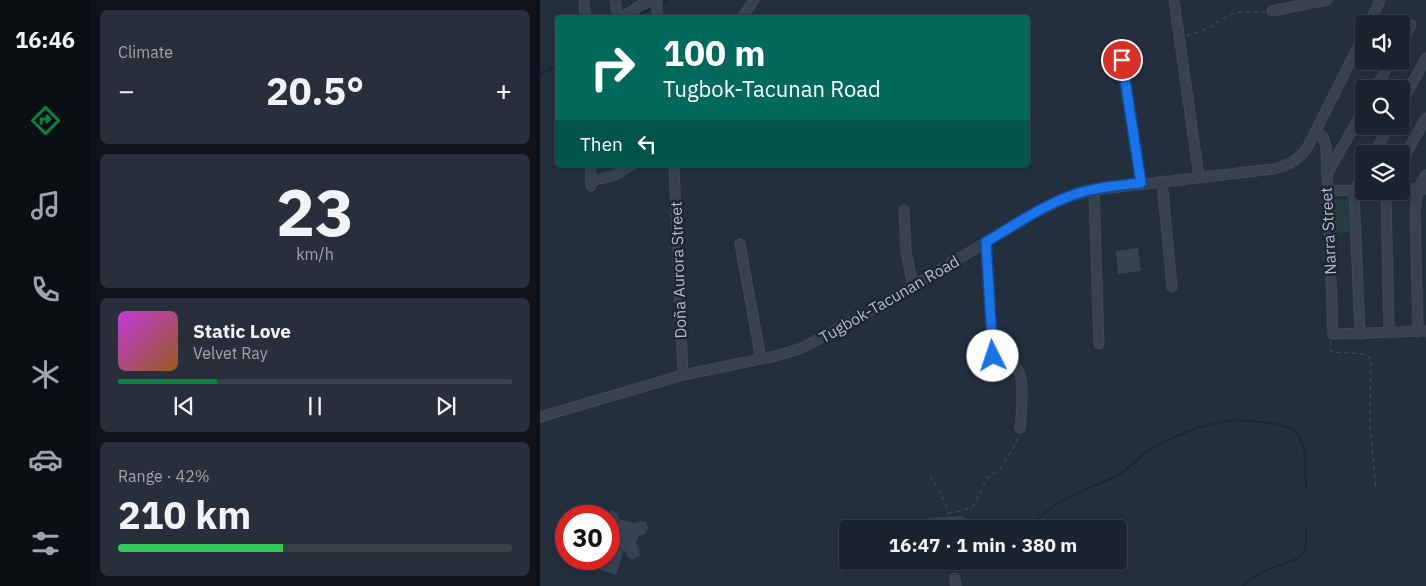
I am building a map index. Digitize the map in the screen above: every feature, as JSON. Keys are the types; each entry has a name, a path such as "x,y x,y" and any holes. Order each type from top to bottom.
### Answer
{"street":[{"path":"584,0 585,15"},
{"path":"615,0 618,15"},
{"path":"624,15 643,4 657,0 657,15"},
{"path":"744,15 754,0"},
{"path":"1174,0 1199,177"},
{"path":"1272,11 1327,0"},
{"path":"1373,15 1380,0"},
{"path":"1119,44 1141,183"},
{"name":"Tugbok-Tacunan Road","path":"540,417 683,375 789,352 814,342 1055,203 1080,192 1141,183 1273,169 1289,164 1299,158 1316,132 1355,53"},
{"path":"1410,87 1426,58"},
{"path":"1410,146 1426,118"},
{"path":"1326,175 1355,125"},
{"name":"Narra Street","path":"1316,132 1325,140 1333,334"},
{"path":"591,167 591,183 621,169"},
{"name":"Doña Aurora Street","path":"674,167 683,375"},
{"path":"1333,334 1422,332 1415,211 1426,175"},
{"path":"1162,181 1172,287"},
{"path":"1094,190 1099,344"},
{"path":"1327,191 1354,191 1360,334"},
{"path":"1386,200 1389,332"},
{"path":"904,210 906,252 913,286"},
{"path":"986,242 993,356 994,359 1014,366 1020,372 1020,428"},
{"path":"740,244 761,359"}],"path":[{"path":"1179,38 1208,28 1231,14 1272,11"},
{"path":"1333,334 1330,347 1332,352 1365,354 1371,359 1370,426 1376,490"},
{"path":"949,513 962,511 974,505 987,478 1000,469 1015,445 1020,428"},
{"path":"930,476 946,502 949,520"}],"green space":[{"path":"1348,199 1350,232 1333,233 1331,200"}],"building":[{"path":"1138,248 1141,271 1118,274 1116,251"},
{"path":"964,516 965,520 928,520 928,518"},
{"path":"620,519 634,523 641,520 642,522 645,521 649,529 646,531 647,533 638,537 636,543 640,556 631,560 624,550 620,562"},
{"path":"600,570 618,570 616,575"}],"waterway":[{"path":"660,4 669,0"},
{"path":"638,15 654,7"},
{"path":"540,74 555,66"},
{"path":"1036,520 1056,504 1121,474 1145,453 1163,442 1196,428 1238,420 1272,423 1294,429 1299,435 1305,453 1306,489"},
{"path":"1243,586 1264,571 1300,557 1306,547 1306,526"}],"route":[{"path":"993,356 986,242 1035,213 1080,192 1141,183 1122,60"}]}
